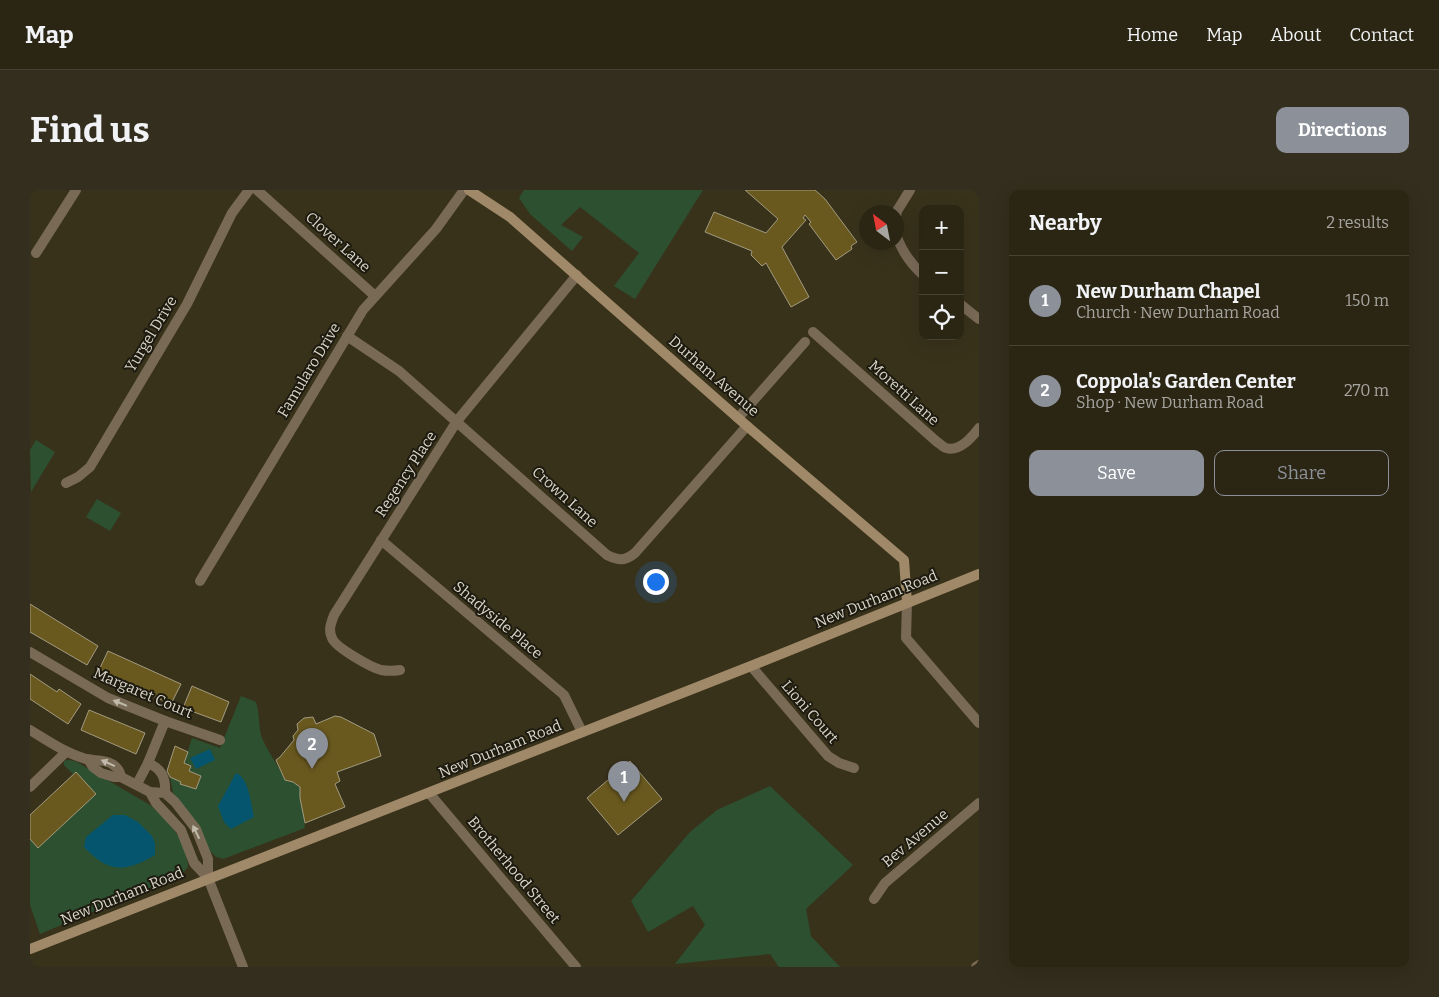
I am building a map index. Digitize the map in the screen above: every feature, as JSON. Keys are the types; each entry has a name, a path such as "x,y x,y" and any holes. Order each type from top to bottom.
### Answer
{"main road":[{"name":"Durham Avenue","path":"469,190 510,217 747,426 904,560 907,602"},
{"name":"New Durham Road","path":"30,949 429,793 979,574"}],"street":[{"path":"36,253 76,190"},
{"name":"Yurgel Drive","path":"66,483 78,477 90,467 187,304 232,214 248,190"},
{"name":"Clover Lane","path":"257,190 376,296"},
{"name":"Famularo Drive","path":"200,581 362,310 436,229 464,190"},
{"path":"901,205 910,190"},
{"path":"903,250 919,270"},
{"name":"Regency Place","path":"400,670 389,671 379,669 338,646 332,640 330,633 330,625 334,615 457,421 577,275"},
{"path":"964,307 979,319"},
{"name":"Moretti Lane","path":"813,332 936,442 946,448 962,445 979,428"},
{"name":"Crown Lane","path":"347,336 399,371 607,555 621,560 628,558 635,552 747,426"},
{"path":"738,418 805,342"},
{"name":"Shadyside Place","path":"381,540 564,695 582,732"},
{"path":"907,602 906,638 979,723"},
{"name":"Margaret Court","path":"30,652 108,698 165,721 220,740"},
{"name":"Lioni Court","path":"750,666 828,756 839,763 854,768"},
{"path":"137,784 148,763 165,721"},
{"path":"30,730 66,752 88,760 101,760 112,764 119,770 121,776 150,792 165,793 175,802 196,829 208,859 208,878 243,967"},
{"path":"30,787 66,752"},
{"path":"148,763 160,770 166,785 165,793"},
{"path":"150,792 156,803 181,830 194,863 208,878"},
{"name":"Brotherhood Street","path":"429,793 576,967"},
{"name":"Bev Avenue","path":"874,899 884,883 979,803"},
{"path":"976,967 979,964"}],"green space":[{"path":"524,190 703,190 635,299 614,286 639,253 580,207 561,225 583,237 572,251 530,214 519,198"},
{"path":"36,440 55,452 31,492 30,450"},
{"path":"97,499 121,513 110,531 86,517"},
{"path":"241,696 256,702 264,743 285,780 293,782 300,787 305,828 223,859 216,857 208,849 174,797 170,777 181,782 180,784 196,789 201,776 189,771 191,766 184,763 192,738 220,748"},
{"path":"64,761 75,761 157,811 181,840 188,867 181,875 40,934 30,905 30,839 38,848 96,794 76,772 73,774 64,765"},
{"path":"770,786 853,865 806,909 811,936 840,967 779,967 770,954 675,964 705,925 693,906 648,932 631,901 690,832 717,810"}],"water":[{"path":"210,749 215,760 196,769 190,758"},
{"path":"236,773 244,780 247,786 254,817 231,829 224,822 218,806"},
{"path":"113,815 125,815 138,822 152,836 155,843 155,855 134,865 117,868 101,862 93,856 84,847 86,837"}],"building":[{"path":"745,190 815,190 825,199 857,242 851,246 852,249 836,260 809,224 811,222 805,215 803,218 806,220 782,247 809,297 791,307 766,263 762,266 751,255 752,251 705,232 714,212 766,233 778,219"},
{"path":"30,604 98,646 87,665 30,632"},
{"path":"108,651 181,684 171,704 98,672"},
{"path":"30,674 57,692 59,689 81,704 68,724 30,699"},
{"path":"192,686 229,702 221,722 183,708"},
{"path":"89,710 145,733 136,754 81,730"},
{"path":"335,716 341,717 374,734 381,756 337,772 340,781 335,784 345,807 305,823 300,798 300,787 293,782 285,780 276,760 294,740 293,736 298,730 297,724 304,718 313,717 316,724"},
{"path":"175,746 188,752 184,763 191,766 189,771 201,776 196,789 180,784 181,782 170,777 167,771"},
{"path":"630,761 662,799 618,835 587,798"},
{"path":"76,772 96,794 38,848 30,839 30,815"}],"place":[{"name":"Coppola's Garden Center","path":"312,769"},
{"name":"New Durham Chapel","path":"624,802"}]}
